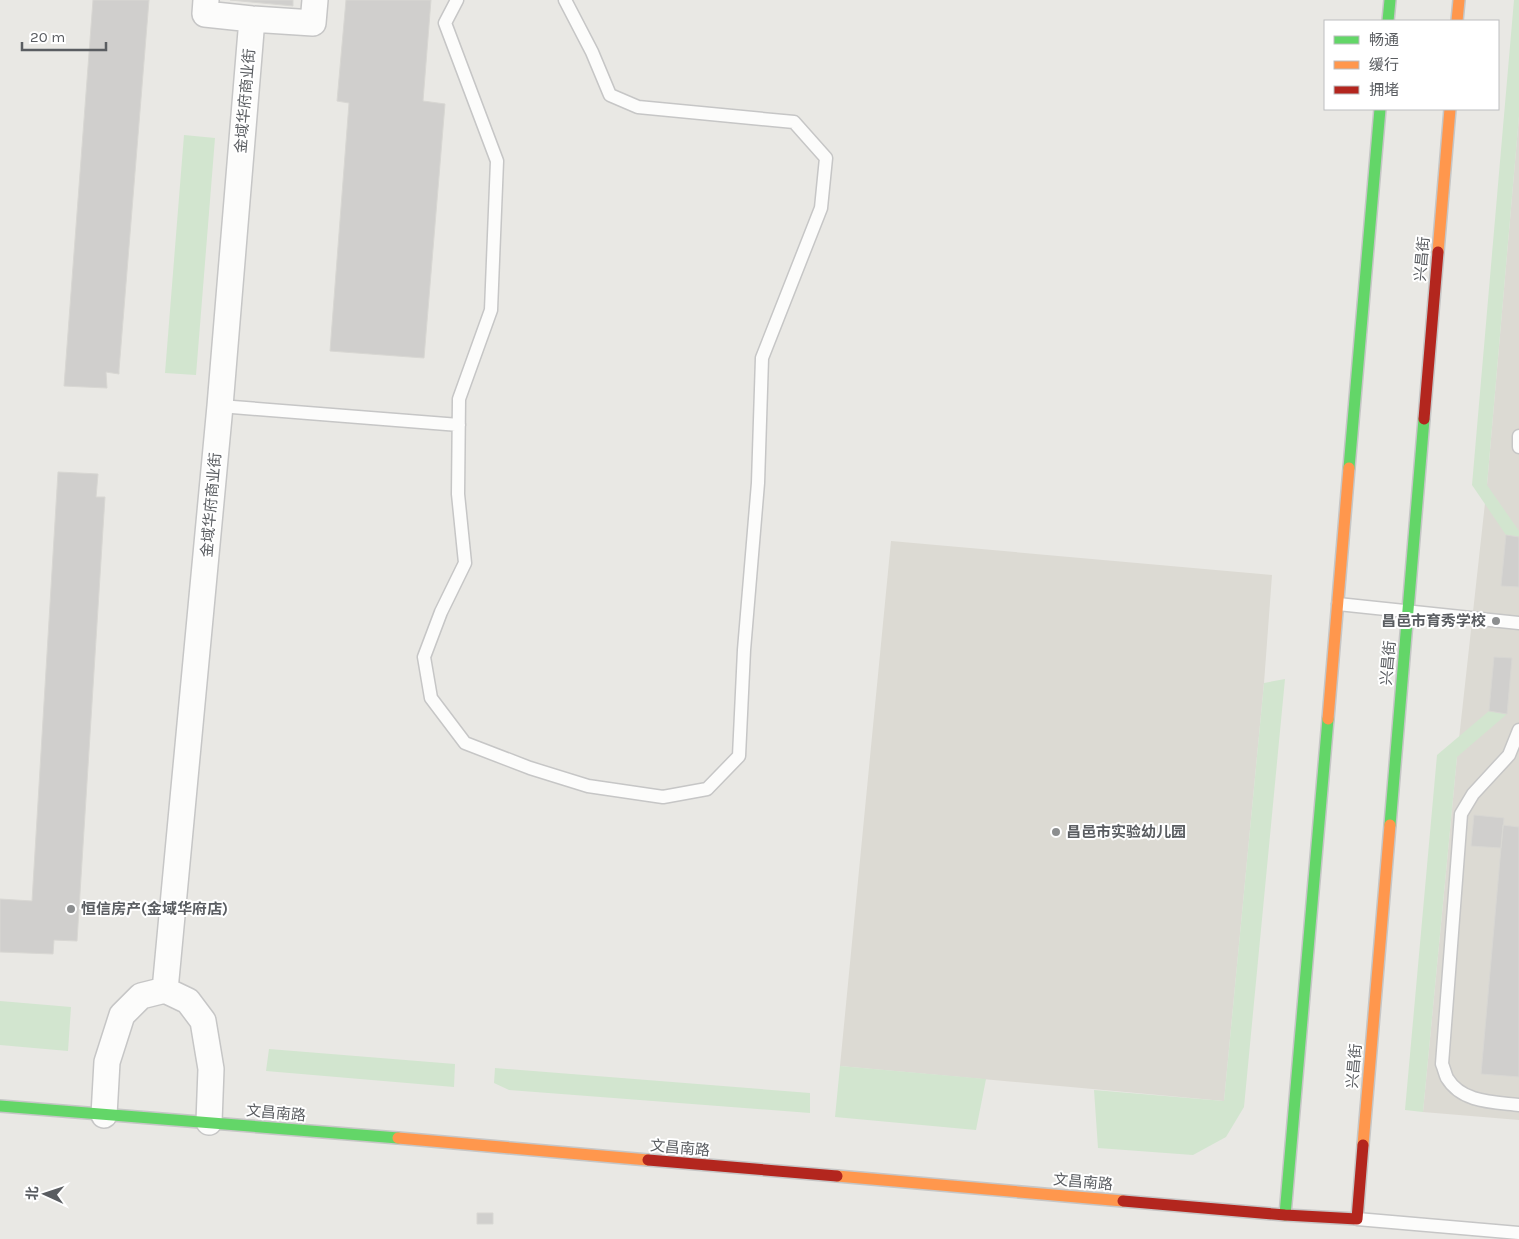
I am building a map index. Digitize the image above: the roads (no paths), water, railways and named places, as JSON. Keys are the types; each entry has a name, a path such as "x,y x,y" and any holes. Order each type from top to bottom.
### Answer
{"main road":[{"path":"1388,20 1390,0"},
{"path":"1457,20 1459,0"},
{"path":"1285,1215 1380,110"},
{"name":"兴昌街","path":"1356,1219 1450,110"},
{"name":"文昌南路","path":"0,1106 209,1122 1285,1215 1356,1219"}],"street":[{"path":"206,0 204,14 313,23 315,0"},
{"name":"金域华府商业街","path":"165,990 220,406 252,19"},
{"path":"104,1115 107,1062 122,1015 141,996 165,990 188,1001 203,1021 211,1069 209,1122"}],"lane":[{"path":"457,0 445,23 497,161 491,310 459,399 458,494 465,563 441,612 424,656 431,698 465,743 530,768 588,786 663,797 707,789 739,756 744,650 758,483 762,358 821,208 826,158 794,122 638,107 610,95 592,52 565,0"},
{"path":"220,406 459,425"},
{"path":"1519,436 1519,448"},
{"path":"1338,604 1519,622"},
{"path":"1519,730 1508,755 1473,794 1460,814 1442,1064 1448,1079 1461,1093 1480,1101 1519,1104"},
{"path":"1356,1219 1519,1233"}],"place":[{"name":"昌邑市育秀学校","path":"1496,621"},
{"name":"昌邑市实验幼儿园","path":"1056,832"},
{"name":"恒信房产(金域华府店)","path":"71,909"}]}
